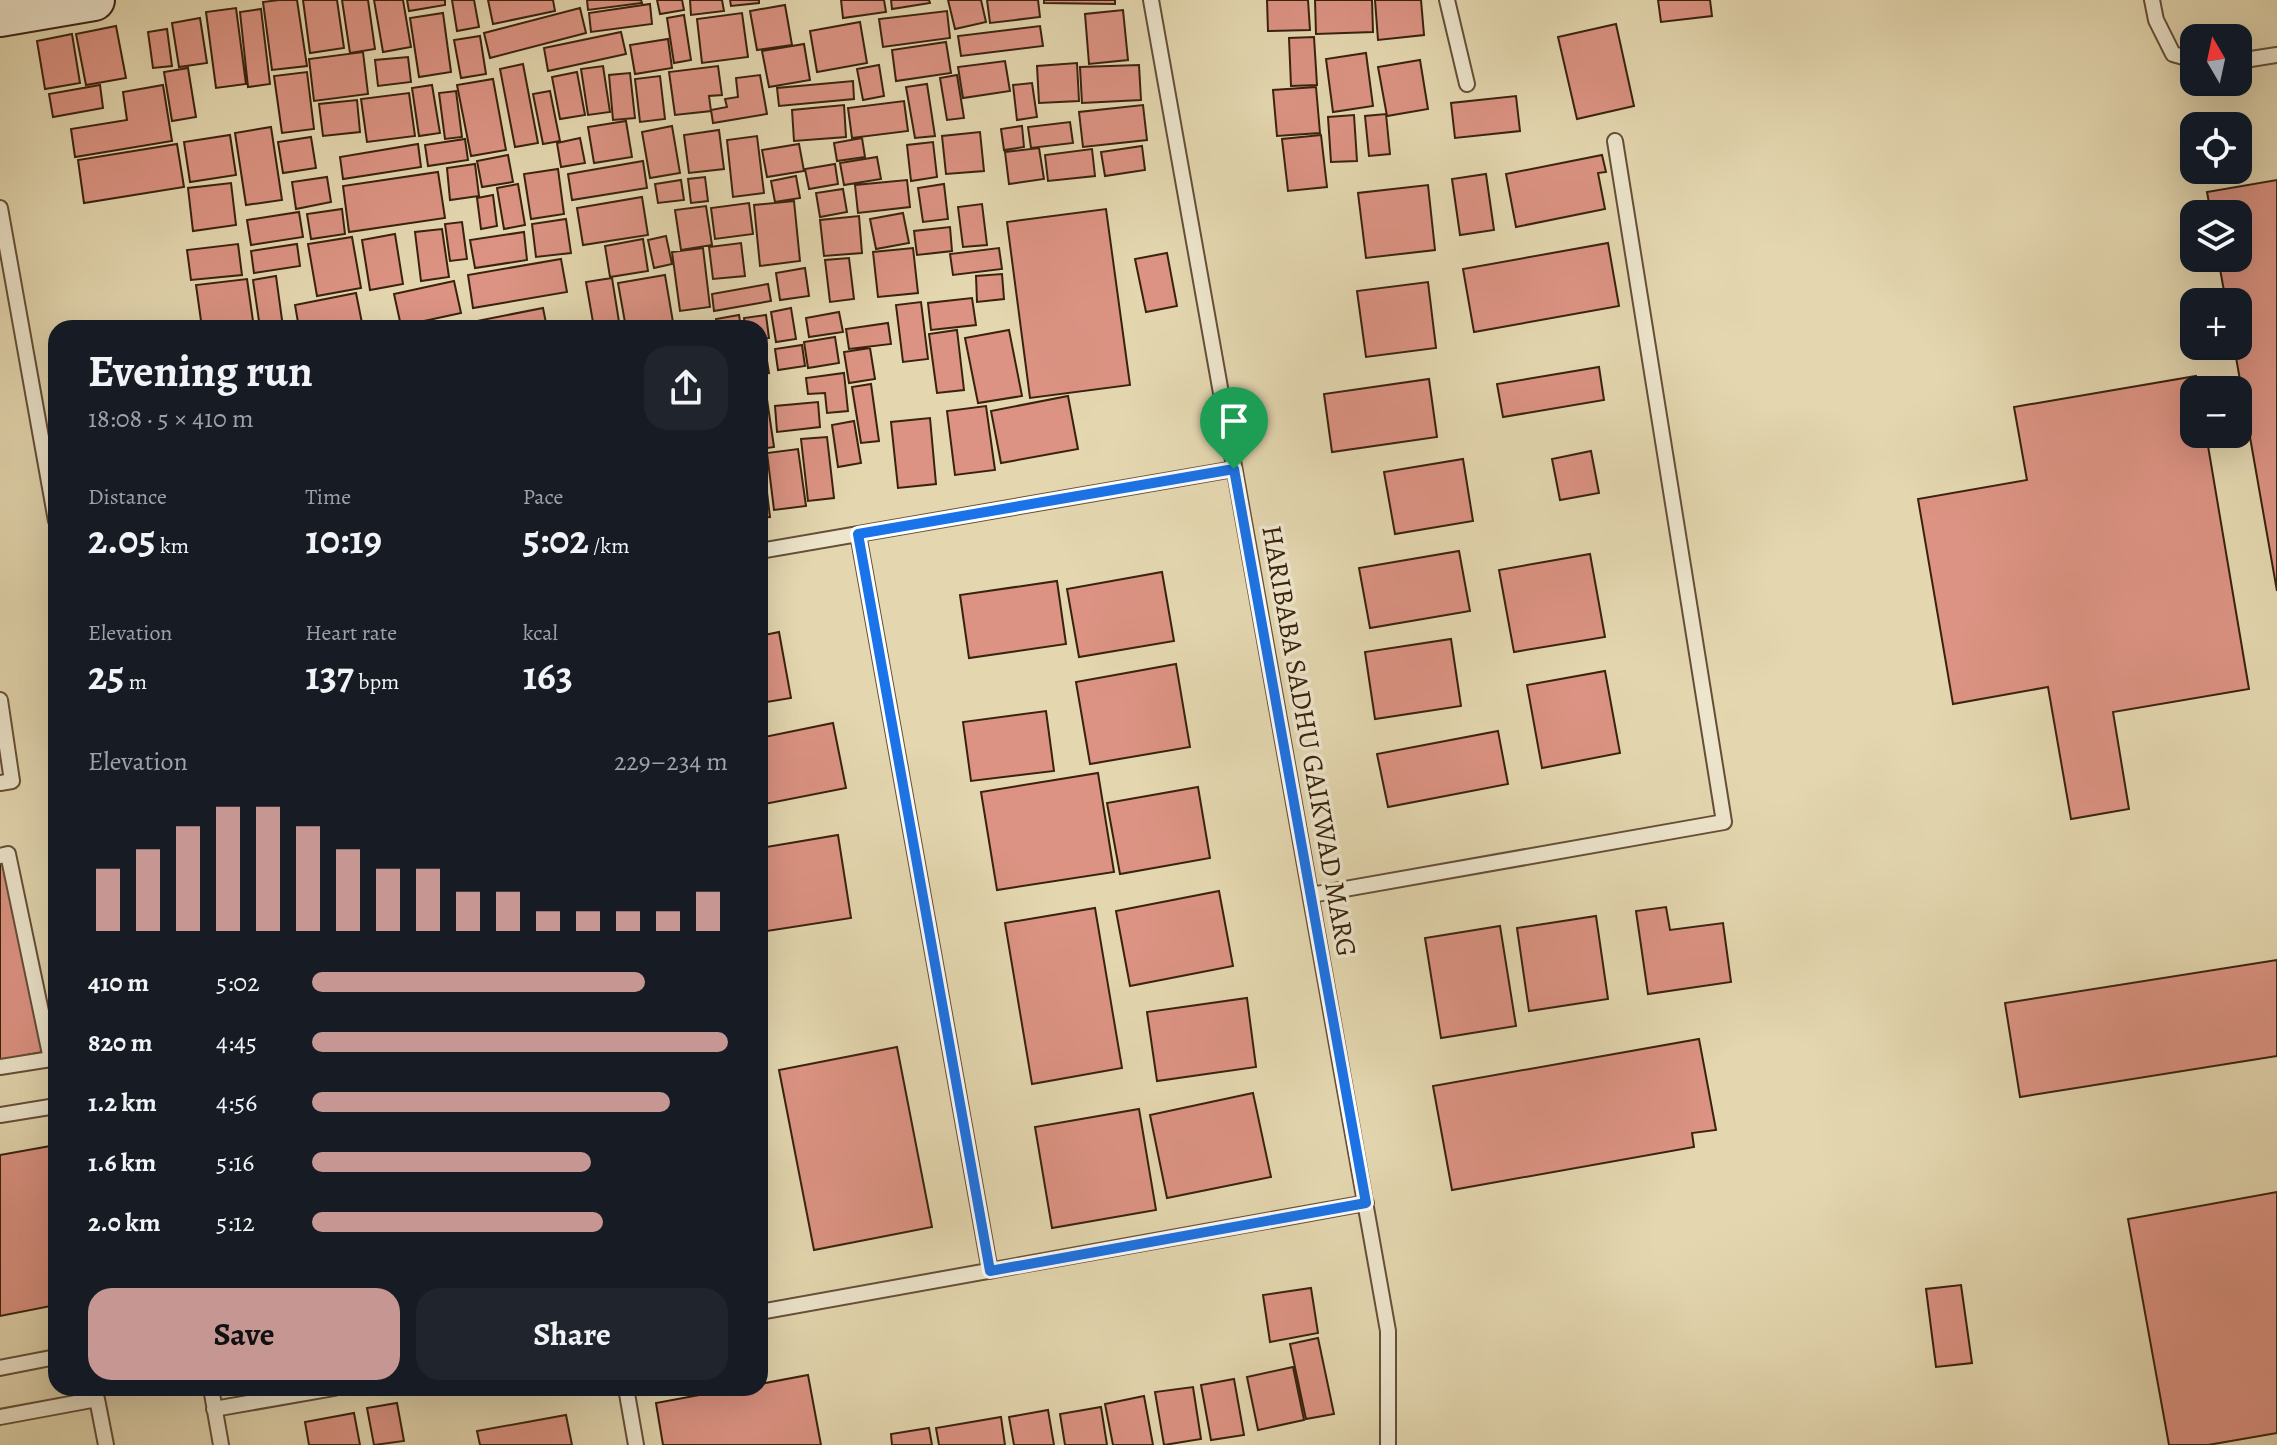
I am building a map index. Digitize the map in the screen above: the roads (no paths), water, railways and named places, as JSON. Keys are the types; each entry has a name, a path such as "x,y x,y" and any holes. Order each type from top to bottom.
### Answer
{"main road":[{"path":"0,16 94,0"}],"lane":[{"name":"HARIBABA SADHU GAIKWAD MARG","path":"1151,0 1388,1331 1388,1445"},
{"path":"1447,0 1467,84"},
{"path":"2152,0 2156,20 2173,54 2180,56"},
{"path":"2252,59 2277,55"},
{"path":"1311,895 1724,822 1615,141"},
{"path":"0,208 48,476"},
{"path":"768,550 1234,469"},
{"path":"858,534 990,1271"},
{"path":"0,700 12,781 0,783"},
{"path":"0,856 8,854 48,1045"},
{"path":"0,1067 48,1059"},
{"path":"0,1115 48,1107"},
{"path":"768,1311 1366,1203"},
{"path":"0,1368 48,1359"},
{"path":"212,1396 221,1445"},
{"path":"214,1409 288,1396"},
{"path":"627,1396 636,1445"},
{"path":"0,1417 97,1399 106,1445"}]}
